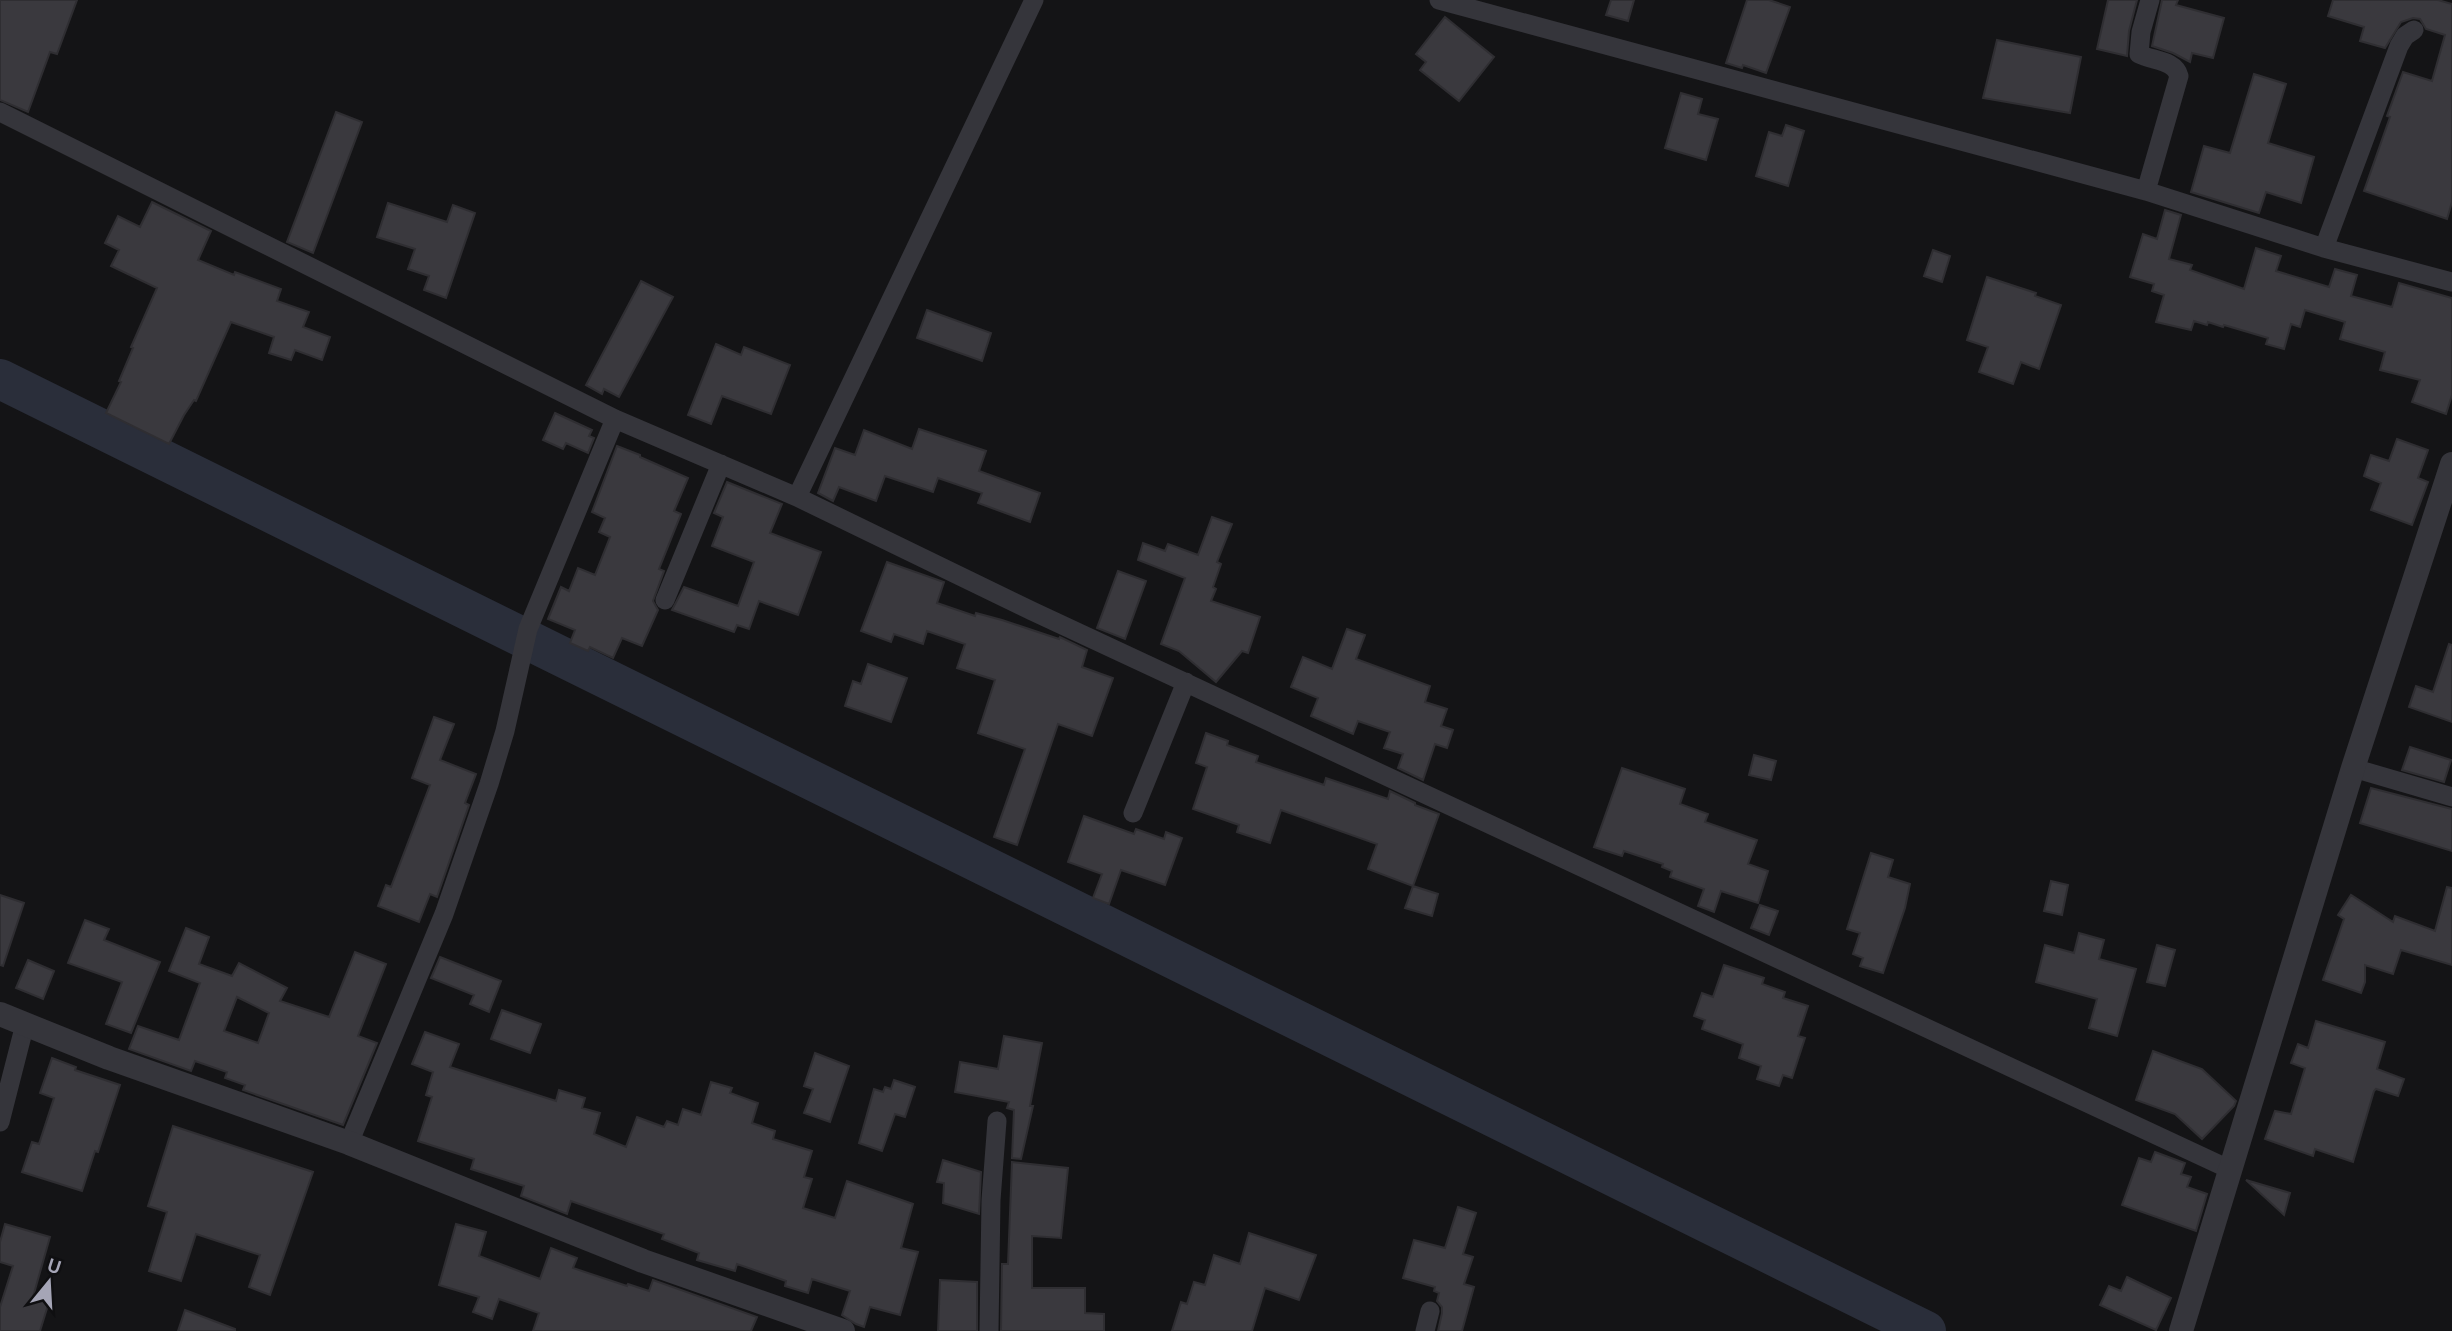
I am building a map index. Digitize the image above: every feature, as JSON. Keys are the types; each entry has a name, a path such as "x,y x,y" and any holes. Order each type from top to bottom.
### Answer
{"street":[{"path":"797,497 1034,0"},
{"path":"1439,0 2146,191 2324,248 2452,282"},
{"path":"2146,191 2179,76 2172,65 2139,54 2141,32 2150,0"},
{"path":"2324,248 2399,46 2405,36 2414,30"},
{"path":"0,112 615,419 797,497 1032,611 2231,1170"},
{"path":"349,1143 444,914 489,784 520,670 528,629 615,419"},
{"path":"665,600 721,464"},
{"path":"2181,1331 2353,768 2452,464"},
{"path":"1133,813 1186,682"},
{"path":"2353,768 2452,797"},
{"path":"0,1014 109,1058 349,1143 643,1261 843,1331"},
{"path":"0,1122 25,1024"},
{"path":"989,1331 991,1200 997,1121"},
{"path":"1425,1331 1430,1311"}],"building":[{"path":"0,0 77,0 57,54 50,52 28,112 0,100"},
{"path":"1611,0 1634,0 1628,21 1606,15"},
{"path":"1747,0 1769,0 1790,7 1766,73 1743,65 1742,68 1726,63"},
{"path":"2108,0 2137,0 2129,31 2127,56 2097,49"},
{"path":"2162,0 2178,0 2176,5 2224,18 2213,58 2192,53 2190,62 2152,46"},
{"path":"2333,0 2438,0 2452,4 2452,202 2447,219 2364,191 2403,72 2432,81 2445,35 2426,29 2420,19 2413,18 2401,22 2385,48 2360,41 2364,27 2328,16"},
{"path":"1445,17 1494,57 1459,101 1420,70 1426,62 1416,54"},
{"path":"1997,40 2081,57 2070,113 1983,98"},
{"path":"2254,74 2286,84 2268,143 2314,157 2301,203 2266,192 2259,213 2191,192 2204,146 2230,153"},
{"path":"1681,93 1702,99 1698,114 1718,119 1706,160 1665,148"},
{"path":"336,112 362,122 313,253 287,242"},
{"path":"1786,125 1804,131 1788,186 1756,176 1769,132 1782,136"},
{"path":"152,202 211,231 198,260 234,275 235,272 281,289 277,301 309,312 303,327 330,337 322,360 295,350 291,360 269,353 274,337 231,322 196,401 194,400 184,415 169,444 106,413 121,382 119,381 133,348 131,347 157,288 111,266 119,250 105,243 118,216 140,227"},
{"path":"388,203 447,222 453,205 475,213 446,298 424,290 429,276 408,269 415,249 377,237"},
{"path":"2165,210 2181,215 2169,259 2192,265 2190,270 2244,289 2256,248 2281,256 2276,271 2329,287 2335,269 2357,275 2351,296 2392,307 2399,283 2452,298 2452,395 2446,414 2412,402 2420,380 2380,370 2385,352 2340,339 2345,322 2305,310 2300,327 2291,324 2284,349 2266,344 2268,338 2224,325 2223,327 2208,322 2207,325 2194,321 2191,330 2156,322 2164,295 2152,291 2154,284 2130,277 2143,234 2157,239"},
{"path":"1933,250 1950,256 1942,282 1924,276"},
{"path":"1987,277 2036,293 2035,296 2061,305 2039,369 2021,362 2013,384 1979,372 1988,347 1967,340"},
{"path":"641,281 673,297 619,397 604,389 602,394 586,385"},
{"path":"927,310 991,333 982,361 917,338"},
{"path":"716,344 741,355 744,347 790,365 771,414 722,396 711,424 688,415"},
{"path":"555,413 592,430 589,436 594,438 588,453 566,443 563,449 543,440"},
{"path":"919,429 986,451 979,471 1040,493 1030,522 978,503 982,493 938,478 933,492 885,476 876,501 839,487 833,501 818,493 835,448 855,455 864,430 912,449"},
{"path":"2397,439 2428,450 2418,478 2428,482 2412,525 2371,510 2381,483 2364,476 2371,455 2389,461"},
{"path":"617,446 688,478 674,511 681,514 659,569 664,571 653,601 658,610 642,646 622,638 613,658 590,647 588,651 570,643 575,630 548,619 561,587 569,591 578,568 595,575 610,537 599,532 605,518 592,512"},
{"path":"727,482 782,504 770,533 821,552 798,615 759,601 749,629 737,625 734,632 672,610 684,587 738,606 754,562 712,546 723,517 714,513"},
{"path":"1212,517 1232,524 1217,562 1221,564 1211,601 1260,617 1248,653 1242,651 1216,682 1179,651 1161,644 1185,578 1138,560 1143,543 1165,551 1168,544 1198,555"},
{"path":"887,562 944,582 937,603 975,616 976,613 1059,639 1060,637 1087,650 1082,667 1113,678 1092,736 1058,724 1017,845 994,837 1025,749 978,733 995,680 957,668 965,644 927,631 923,644 894,634 891,642 861,631"},
{"path":"1118,571 1146,581 1125,639 1097,628"},
{"path":"1347,629 1365,635 1356,659 1430,686 1425,702 1447,709 1441,726 1453,730 1447,748 1435,744 1423,780 1398,768 1403,754 1384,748 1390,732 1358,721 1353,734 1311,716 1318,698 1291,687 1303,657 1332,669"},
{"path":"2449,644 2452,645 2452,722 2409,707 2416,686 2433,692"},
{"path":"868,664 907,678 891,722 845,706 853,681 861,684"},
{"path":"434,717 454,724 440,760 476,774 465,803 469,805 437,897 430,894 419,922 378,906 386,885 391,887 430,785 412,778"},
{"path":"1206,733 1228,741 1227,745 1258,756 1256,762 1324,785 1326,778 1388,799 1390,791 1439,814 1413,886 1368,869 1377,844 1281,810 1270,843 1237,832 1239,825 1193,809 1207,767 1196,763"},
{"path":"2410,747 2451,760 2444,782 2402,770"},
{"path":"1754,755 1776,761 1771,780 1749,775"},
{"path":"1622,768 1685,789 1680,804 1708,814 1705,822 1757,840 1748,864 1768,871 1758,903 1721,891 1714,912 1698,906 1704,889 1670,877 1672,871 1662,867 1663,864 1624,851 1622,856 1594,847"},
{"path":"2371,788 2452,809 2452,851 2360,823"},
{"path":"1084,816 1134,834 1136,829 1164,839 1166,832 1182,838 1165,885 1121,870 1109,904 1093,898 1102,874 1068,862"},
{"path":"1871,853 1893,860 1888,877 1910,884 1905,908 1883,973 1860,966 1863,958 1853,954 1860,933 1847,929"},
{"path":"2051,881 2068,885 2062,915 2044,911"},
{"path":"1413,886 1438,894 1432,916 1405,908"},
{"path":"2447,887 2452,888 2452,965 2401,950 2393,974 2365,965 2365,982 2361,993 2323,980 2344,919 2338,915 2351,895 2393,922 2395,916 2435,931"},
{"path":"0,895 24,903 3,966 0,965"},
{"path":"1760,905 1778,911 1769,935 1751,928"},
{"path":"85,920 109,929 104,940 160,962 131,1033 106,1024 122,982 68,963"},
{"path":"186,928 209,937 199,964 232,976 239,963 287,988 280,1001 329,1017 355,952 386,964 358,1036 377,1043 343,1125 243,1090 245,1085 225,1078 227,1072 195,1061 191,1071 129,1049 138,1026 179,1040 200,983 169,971","holes":["237,997 269,1013 258,1043 224,1031"]},
{"path":"2079,933 2104,940 2099,959 2136,969 2117,1036 2089,1028 2097,999 2036,982 2045,945 2074,953"},
{"path":"2157,945 2175,950 2165,986 2147,982"},
{"path":"440,957 501,981 489,1012 470,1004 474,995 431,978"},
{"path":"28,960 54,971 43,999 16,988"},
{"path":"1724,965 1764,978 1762,984 1785,992 1783,998 1808,1006 1798,1036 1805,1038 1792,1078 1783,1075 1779,1086 1757,1079 1761,1066 1739,1058 1743,1044 1702,1029 1705,1020 1694,1016 1702,993 1713,997"},
{"path":"502,1010 541,1024 530,1053 491,1039"},
{"path":"2316,1021 2385,1042 2377,1069 2404,1079 2398,1096 2376,1089 2374,1091 2353,1162 2315,1149 2313,1156 2265,1139 2275,1111 2291,1114 2305,1068 2291,1063 2298,1044 2308,1048"},
{"path":"425,1032 459,1044 450,1067 556,1101 559,1090 585,1098 582,1108 600,1113 594,1134 626,1147 637,1117 664,1127 667,1121 678,1125 683,1109 701,1115 711,1082 732,1088 730,1093 758,1103 752,1123 775,1131 773,1139 812,1151 804,1177 812,1179 803,1208 835,1218 847,1181 913,1204 901,1248 918,1252 900,1315 870,1307 864,1327 842,1315 850,1291 812,1279 808,1293 785,1286 786,1281 737,1264 735,1271 697,1260 699,1253 662,1239 664,1234 571,1201 567,1214 521,1196 524,1186 471,1169 474,1159 418,1141 432,1097 426,1095 433,1072 412,1064"},
{"path":"1004,1036 1042,1043 1030,1106 1033,1106 1021,1159 1012,1158 1014,1110 1007,1108 1009,1102 955,1092 960,1062 998,1069"},
{"path":"2153,1051 2202,1069 2236,1101 2202,1139 2175,1114 2136,1100"},
{"path":"815,1053 849,1066 830,1122 804,1113 813,1089 804,1086"},
{"path":"52,1058 76,1067 75,1070 120,1085 82,1191 22,1172 32,1142 39,1144 54,1098 40,1093"},
{"path":"894,1080 915,1087 905,1117 895,1114 882,1151 859,1143 874,1089 883,1092 885,1087 891,1089"},
{"path":"173,1126 313,1172 270,1295 249,1287 260,1255 196,1234 181,1281 149,1271 167,1212 148,1206"},
{"path":"2155,1152 2185,1163 2181,1174 2191,1177 2187,1187 2207,1194 2196,1231 2122,1205 2139,1158 2151,1162"},
{"path":"943,1160 981,1172 979,1214 943,1203 944,1183 937,1182"},
{"path":"1012,1162 1068,1168 1061,1238 1032,1236 1032,1288 1085,1288 1085,1313 1104,1314 1104,1331 1001,1331 1002,1264 1008,1264"},
{"path":"2246,1180 2290,1193 2284,1215"},
{"path":"1458,1207 1476,1213 1463,1254 1473,1257 1464,1284 1474,1287 1462,1331 1438,1331 1442,1313 1442,1307 1437,1301 1439,1293 1434,1291 1435,1287 1403,1278 1414,1240 1445,1248"},
{"path":"5,1224 50,1237 33,1297 49,1302 40,1331 0,1331 0,1307 13,1266 0,1262 0,1242"},
{"path":"456,1224 486,1232 479,1256 540,1279 551,1248 577,1258 573,1268 649,1291 653,1280 757,1317 751,1331 533,1331 539,1313 499,1299 492,1319 473,1312 479,1297 439,1285"},
{"path":"1249,1233 1316,1255 1299,1300 1265,1288 1252,1331 1172,1331 1181,1302 1187,1304 1194,1282 1205,1285 1214,1255 1240,1264"},
{"path":"2127,1277 2171,1298 2156,1330 2100,1305 2109,1286 2121,1291"},
{"path":"940,1280 977,1282 977,1331 938,1331"},
{"path":"185,1310 235,1329 235,1331 178,1331"}],"waterway":[{"path":"0,379 1926,1331"}]}
